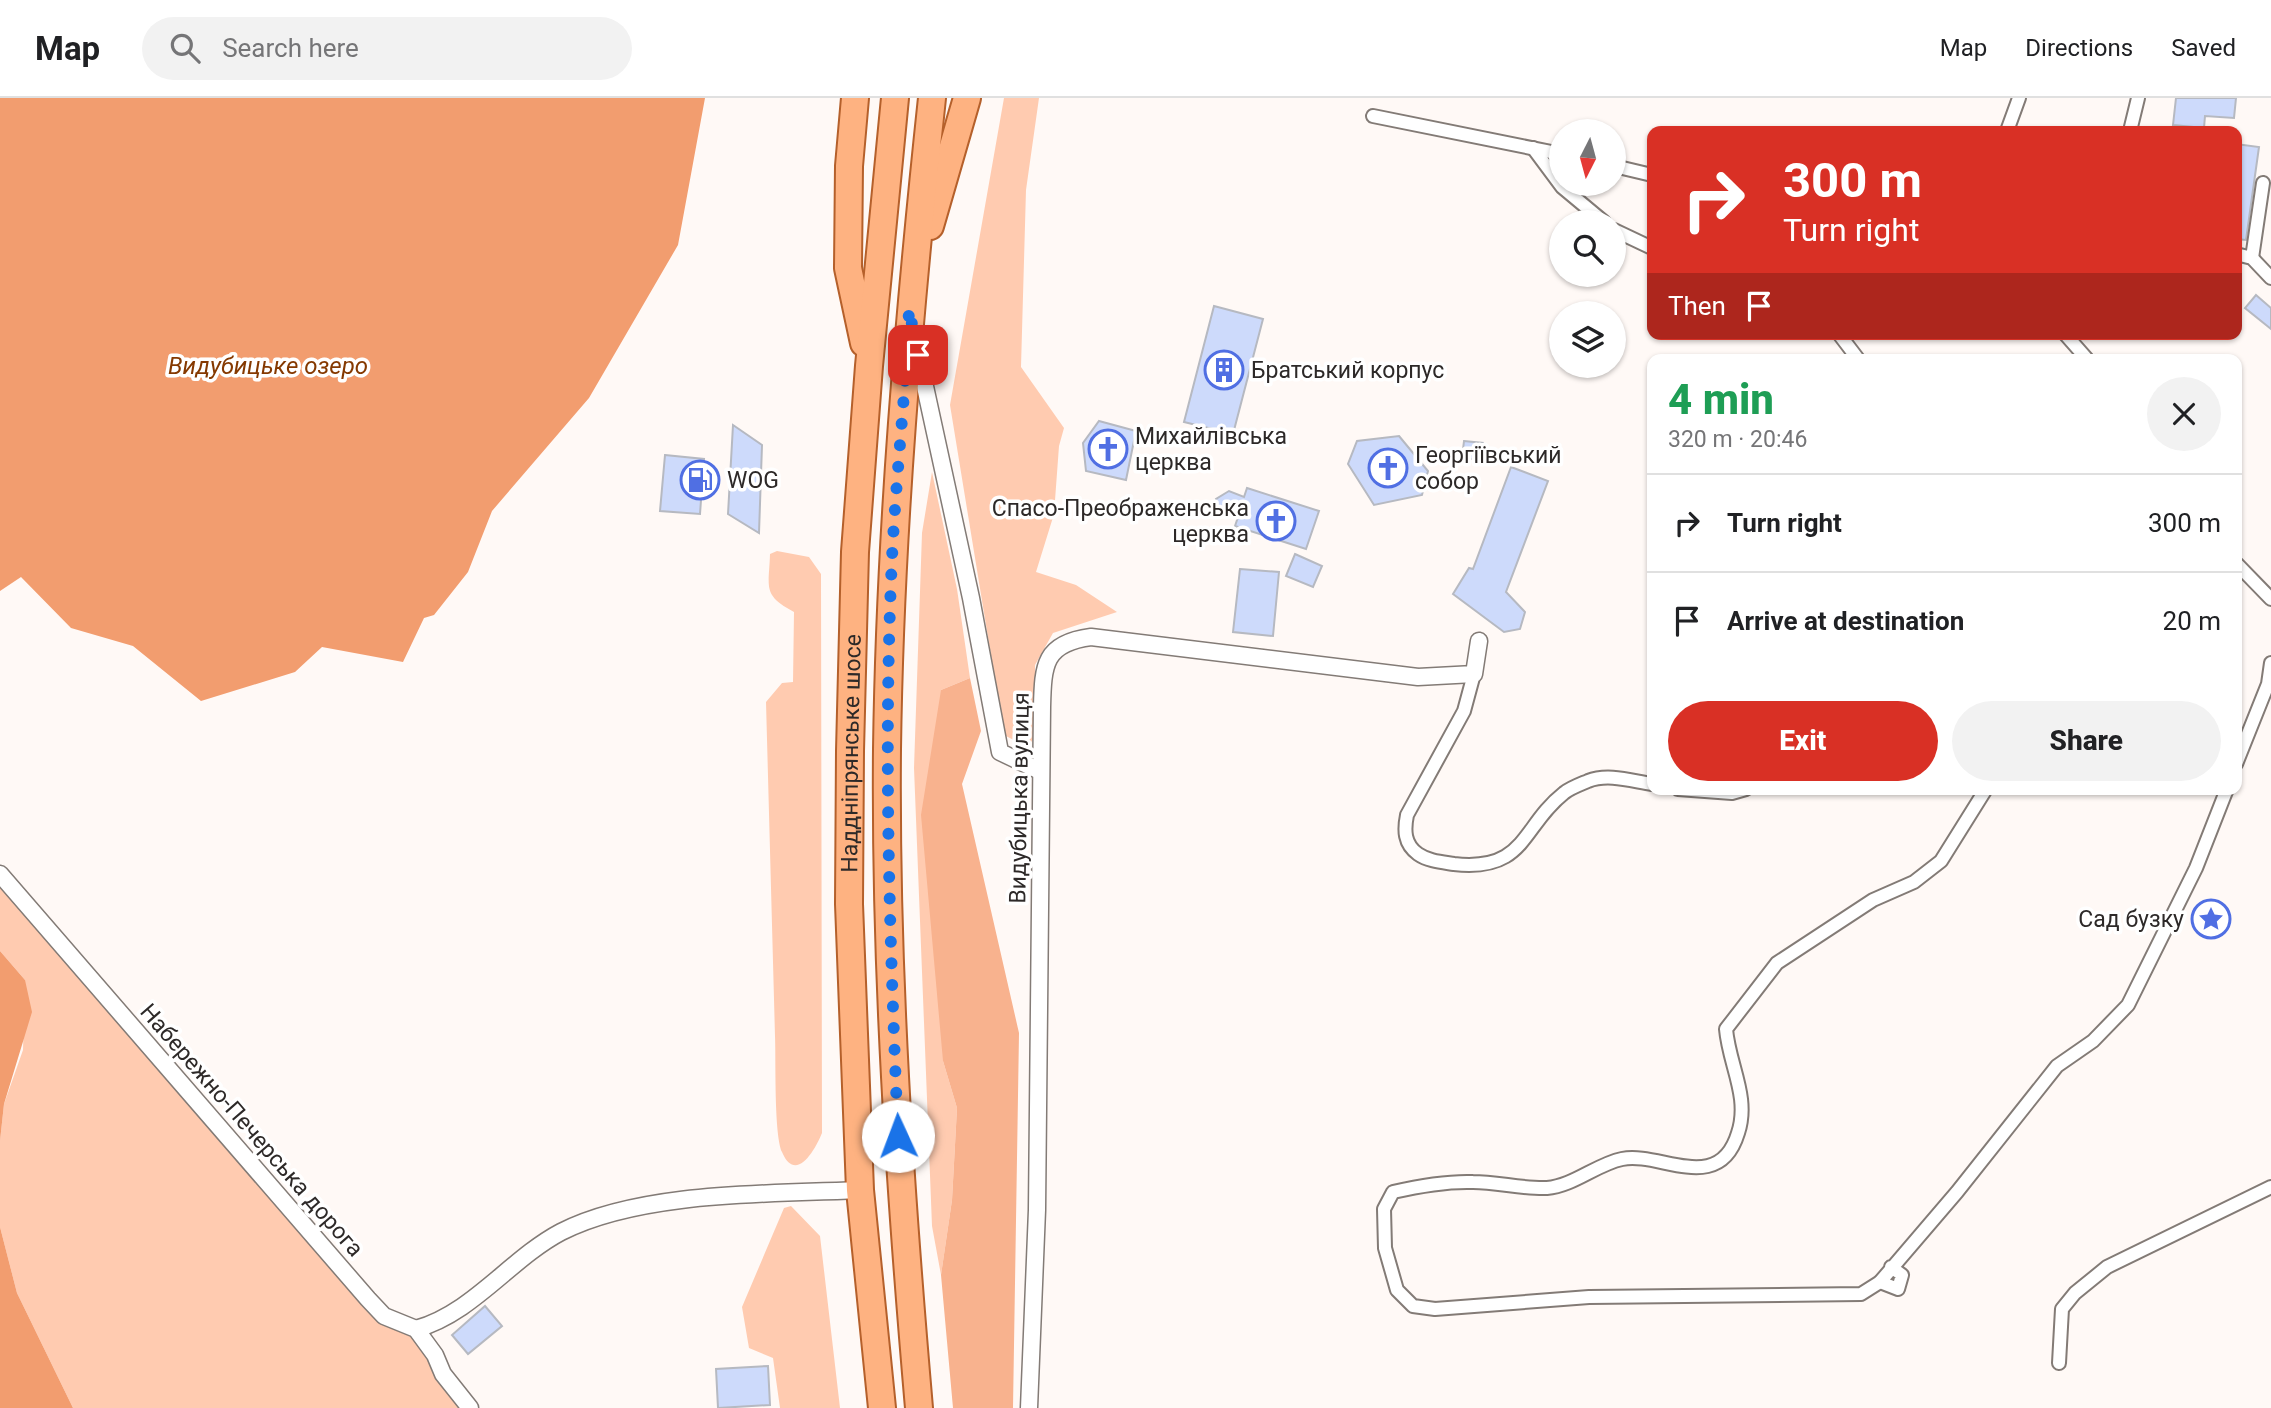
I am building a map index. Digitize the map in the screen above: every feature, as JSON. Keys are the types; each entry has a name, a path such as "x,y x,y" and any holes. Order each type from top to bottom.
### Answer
{"main road":[{"path":"855,98 849,166 848,268 869,366"},
{"name":"Наддніпрянське шосе","path":"882,1408 860,1190 849,905 850,751 855,552 869,366 895,98"},
{"name":"Наддніпрянське шосе","path":"919,1408 900,1187 889,906 887,750 892,557 910,302 932,98"},
{"path":"910,302 967,98"}],"street":[{"path":"2009,126 2019,98"},
{"path":"2131,126 2138,98"},
{"path":"1373,116 1549,151"},
{"path":"1533,148 1562,187 1590,210"},
{"path":"1626,169 1647,174"},
{"path":"2252,258 2263,183"},
{"path":"1626,236 1647,246"},
{"path":"2242,256 2252,258 2271,278"},
{"path":"910,302 1000,752 1040,771"},
{"path":"2070,340 2083,354"},
{"path":"2242,571 2271,602"},
{"name":"Видубицька вулиця","path":"1029,1408 1037,1210 1043,673 1053,651 1067,640 1091,636 1317,667 1418,677 1475,674"},
{"path":"1479,641 1475,674 1464,711 1407,815 1404,829 1406,840 1419,855 1434,861 1483,865 1521,846 1564,792 1592,779 1605,778 1647,784"},
{"path":"2242,749 2268,684 2271,663"},
{"path":"1982,795 1941,861 1914,882 1873,900 1777,963 1726,1029 1727,1049 1743,1099 1738,1135 1724,1157 1703,1168 1666,1166 1643,1158 1622,1159 1550,1188 1471,1182 1421,1185 1393,1192 1384,1209 1385,1248 1397,1290 1413,1306 1435,1309 1589,1297 1861,1294 1880,1282 1957,1192 2056,1066 2093,1041 2128,1005 2196,868 2225,795"},
{"name":"Набережно-Печерська дорога","path":"0,874 368,1299 384,1316 416,1329"},
{"path":"2059,1363 2062,1309 2075,1293 2107,1267 2271,1187"},
{"path":"470,1408 443,1374 435,1354 416,1329 433,1324 461,1307 561,1232 612,1213 669,1202 860,1190"},
{"path":"1880,1282 1898,1289 1902,1275 1891,1267"}],"shaded area":[{"path":"1004,98 1039,98 1026,190 1021,367 1064,428 1059,446 1054,514 1036,572 1076,585 1117,612 1053,633 1035,665 1035,737 1027,747 1004,735 950,405"},
{"path":"932,472 957,589 970,678 941,690 943,1061 957,1108 952,1200 941,1275 932,1226 914,768 922,533"},
{"path":"777,551 809,557 821,574 822,1133 805,1161 793,1165 787,1161 779,1143 776,1096 766,702 782,683 793,682 794,612 777,601 770,589 770,554"},
{"path":"970,678 981,731 962,784 1019,1033 1013,1408 953,1408 941,1275 952,1200 957,1108 943,1061 921,815 941,690"},
{"path":"0,874 368,1299 416,1329 469,1408 73,1408 17,1293 0,1227 0,1141 4,1104 23,1050 25,980 0,951"},
{"path":"791,1206 820,1236 840,1408 780,1408 773,1358 749,1348 742,1307 784,1208"}],"water":[{"name":"Видубицьке озеро","path":"0,98 705,98 678,245 589,398 492,511 468,572 434,615 424,618 403,662 322,647 295,672 201,701 133,646 71,628 21,577 0,591"},
{"path":"0,951 25,980 32,1012 4,1104 0,1141"},
{"path":"0,1227 17,1293 73,1408 0,1408"}],"building":[{"path":"2176,98 2236,98 2234,118 2205,116 2204,126 2173,125"},
{"path":"2242,145 2259,147 2246,240 2242,240"},
{"path":"2256,295 2271,308 2271,329 2245,308"},
{"name":"Братський корпус","path":"1214,306 1263,319 1233,434 1184,422"},
{"name":"Михайлівська церква","path":"1099,421 1136,431 1126,480 1086,471 1083,443"},
{"path":"733,425 762,445 759,533 728,514"},
{"name":"Георгіївський собор","path":"1399,436 1428,471 1422,495 1374,505 1348,464 1357,441"},
{"path":"1464,441 1483,443 1481,460 1462,458"},
{"path":"665,455 704,459 700,514 660,511"},
{"path":"1511,467 1548,481 1506,592 1525,612 1520,629 1504,632 1453,594 1469,568 1473,569"},
{"name":"Спасо-Преображенська церква","path":"1247,488 1319,511 1306,549 1235,526 1238,517 1221,515 1216,499 1229,491 1244,497"},
{"path":"1295,554 1322,566 1313,587 1286,576"},
{"path":"1240,569 1279,572 1273,636 1233,632"},
{"path":"485,1306 502,1326 468,1354 452,1335"},
{"path":"768,1366 770,1405 718,1408 716,1369"}],"place":[{"name":"Братський корпус","path":"1224,370"},
{"name":"Михайлівська церква","path":"1108,449"},
{"name":"Георгіївський собор","path":"1388,468"},
{"name":"WOG","path":"700,480"},
{"name":"Спасо-Преображенська церква","path":"1276,521"},
{"name":"Сад бузку","path":"2211,919"}],"route":[{"path":"898,1136 889,906 887,750 892,557 905,400 909,309 918,355"}]}
